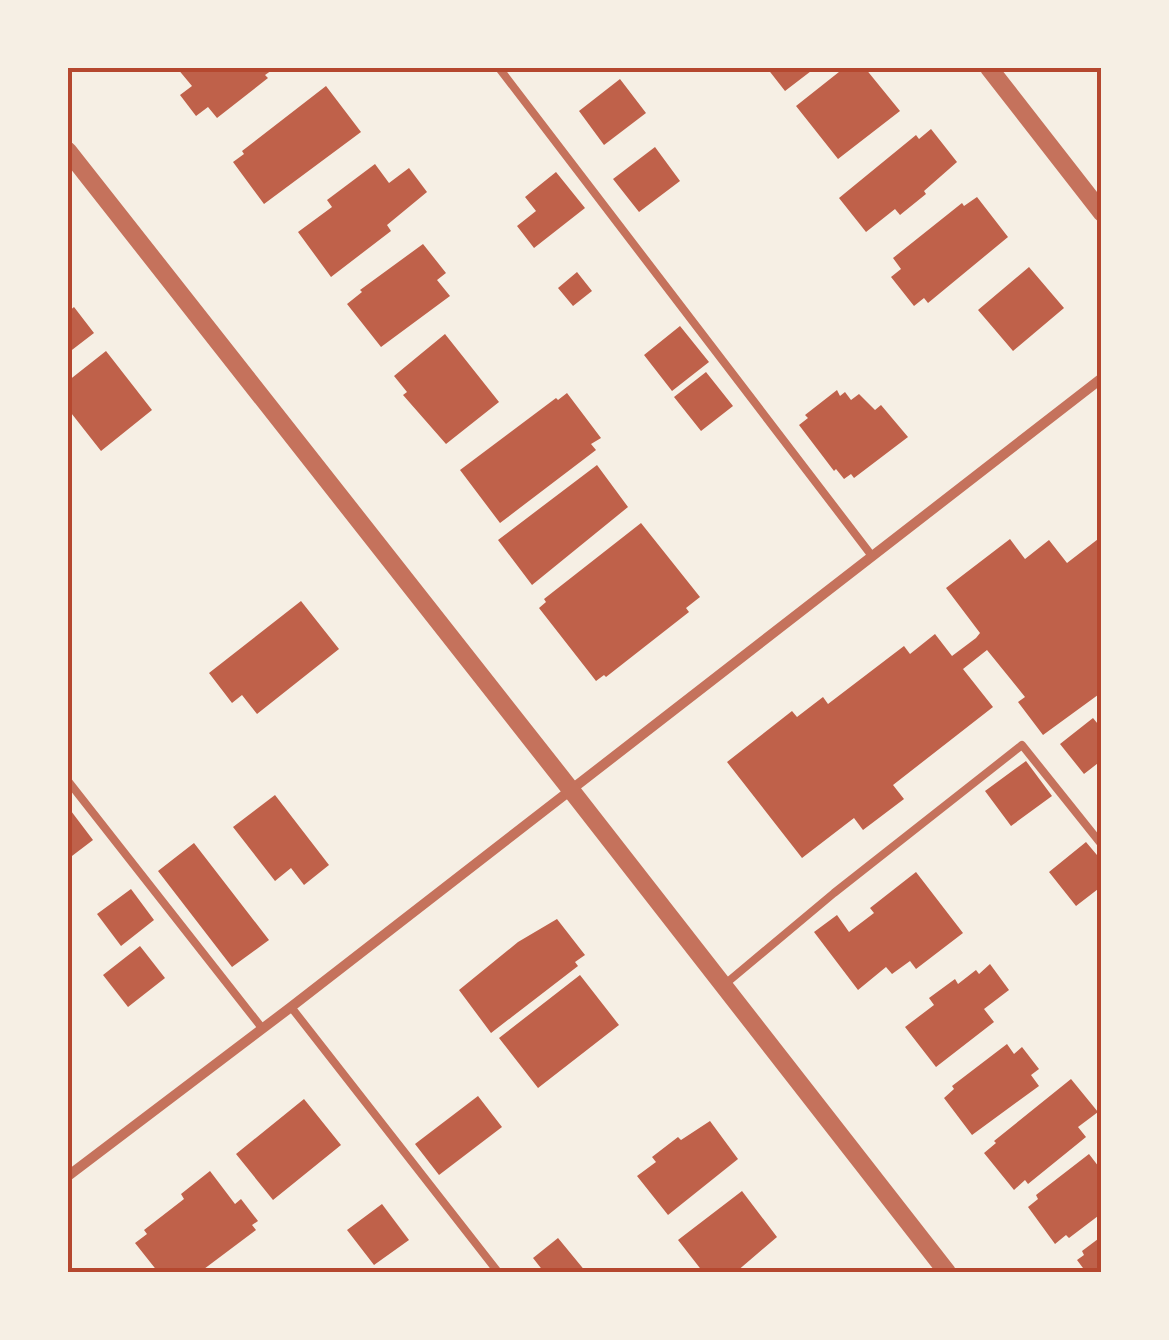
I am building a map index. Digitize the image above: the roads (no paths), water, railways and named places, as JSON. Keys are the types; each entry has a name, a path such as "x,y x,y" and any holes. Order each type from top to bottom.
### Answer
{"street":[{"path":"989,68 1102,213"},
{"path":"68,151 946,1272"},
{"path":"68,1176 1102,378"}],"lane":[{"path":"499,68 872,556"},
{"path":"723,986 834,892 1022,745 1102,845"},
{"path":"68,781 262,1028"},
{"path":"291,1006 498,1272"}]}
